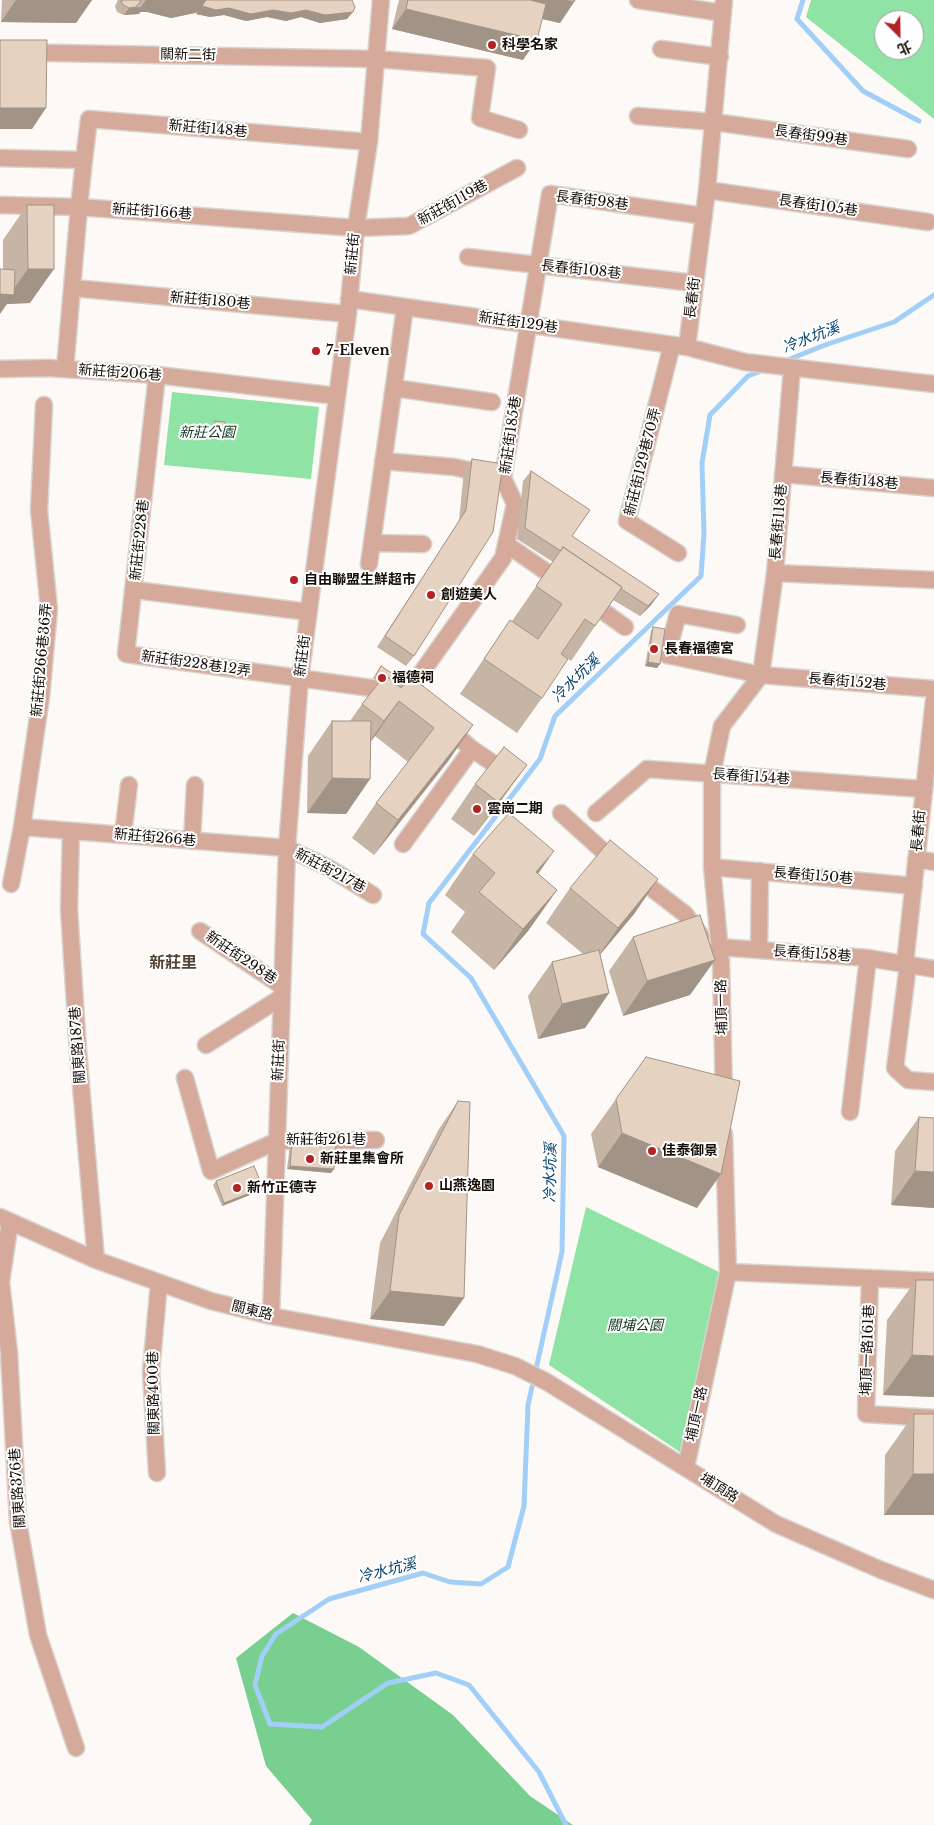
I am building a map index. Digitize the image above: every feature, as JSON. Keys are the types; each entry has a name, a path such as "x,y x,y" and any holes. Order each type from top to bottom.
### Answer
{"street":[{"name":"新莊街","path":"271,1316 287,848 300,678 349,307 356,228 369,142 381,0"},
{"path":"638,0 723,6"},
{"name":"長春街","path":"680,346 694,283 704,216 720,57 723,6"},
{"path":"661,49 720,57"},
{"name":"關新二街","path":"0,52 376,59 487,68 480,118 519,130"},
{"name":"長春街99巷","path":"638,116 714,122 908,149"},
{"name":"新莊街148巷","path":"84,160 89,119 369,142"},
{"path":"0,158 84,160 80,206"},
{"name":"新莊街119巷","path":"356,228 409,226 517,168"},
{"name":"長春街105巷","path":"707,190 928,222"},
{"name":"長春街98巷","path":"528,324 550,194 704,216"},
{"name":"新莊街166巷","path":"0,205 80,206 356,228"},
{"name":"新莊街206巷","path":"80,206 65,369 157,375 337,396"},
{"name":"長春街108巷","path":"468,257 694,283"},
{"name":"新莊街180巷","path":"73,288 349,307"},
{"name":"新莊街129巷","path":"349,307 405,307 680,346"},
{"path":"369,564 405,307"},
{"name":"新莊街185巷","path":"407,693 503,558 516,504 503,478 528,324"},
{"path":"680,346 745,362 934,384"},
{"name":"新莊街129巷70弄","path":"678,553 627,521 680,346"},
{"name":"長春街118巷","path":"761,675 775,573 792,368"},
{"path":"0,369 65,369"},
{"name":"新莊街228巷","path":"157,375 135,590 308,612"},
{"path":"394,388 492,402"},
{"name":"新莊街266巷36弄","path":"11,884 22,827 41,697 49,609 39,510 44,405"},
{"path":"383,461 454,466 503,478"},
{"name":"長春街148巷","path":"783,474 934,488"},
{"path":"372,543 423,544"},
{"path":"506,544 625,626"},
{"path":"775,573 934,580"},
{"name":"新莊街228巷12弄","path":"135,590 126,654 300,678"},
{"name":"長春街152巷","path":"737,625 678,614 667,656 761,675 934,689"},
{"path":"719,954 712,867 712,774 722,726 761,675"},
{"path":"300,678 407,693 422,706"},
{"name":"長春街","path":"934,700 930,756 923,789 895,1068 908,1080 934,1082"},
{"path":"436,718 472,749 513,776"},
{"path":"403,844 472,749"},
{"name":"長春街154巷","path":"596,813 648,769 923,789"},
{"path":"123,835 129,785"},
{"path":"192,841 195,785"},
{"name":"埔頂一路","path":"561,813 603,851 685,914 719,954 728,1272 686,1467"},
{"name":"新莊街266巷","path":"22,827 287,848"},
{"name":"關東路187巷","path":"71,831 69,909 78,1051 96,1260"},
{"name":"新莊街217巷","path":"287,848 329,868 373,895"},
{"path":"916,859 934,862"},
{"name":"長春街150巷","path":"712,867 914,886"},
{"path":"759,950 760,871"},
{"name":"新莊街298巷","path":"200,931 282,991"},
{"name":"長春街158巷","path":"719,954 759,950 868,958 934,969"},
{"path":"850,1112 868,958"},
{"path":"206,1045 282,991"},
{"path":"185,1078 211,1171 277,1141"},
{"name":"新莊街261巷","path":"277,1141 376,1140"},
{"name":"關東路","path":"5,1220 96,1260 211,1301 271,1316 477,1354 515,1366"},
{"name":"關東路376巷","path":"5,1220 1,1282 9,1352 18,1521 38,1635 76,1748"},
{"path":"728,1272 934,1281"},
{"name":"埔頂一路161巷","path":"870,1278 866,1414 934,1418"},
{"name":"關東路400巷","path":"157,1472 151,1371 159,1284"},
{"name":"埔頂路","path":"515,1366 547,1382 776,1524 881,1570 934,1590"}],"green space":[{"path":"811,0 934,0 934,119 806,17"},
{"name":"新莊公園","path":"172,392 319,407 311,479 164,465"},
{"name":"關埔公園","path":"586,1207 723,1274 683,1454 549,1365"},
{"path":"293,1613 359,1647 453,1715 530,1796 573,1825 309,1825 312,1820 266,1766 236,1658"}],"building":[{"path":"121,0 141,1 136,7 129,8 123,5"},
{"path":"206,0 352,0 355,7 353,12 325,15 306,10 291,13 273,10 251,14 229,8 216,10 202,6"},
{"path":"408,0 530,0 546,4 537,40 406,9"},
{"path":"0,40 47,40 46,108 0,108"},
{"path":"27,205 54,205 54,269 28,269"},
{"path":"0,269 15,270 14,295 0,294"},
{"path":"215,421 225,422 225,433 213,431"},
{"name":"創遊美人","path":"472,459 503,464 493,532 414,656 385,636 466,510"},
{"path":"531,471 590,510 572,536 659,594 648,606 563,547 561,551 525,528"},
{"path":"563,547 622,587 595,626 585,619 561,654 568,659 542,698 484,659 510,620 538,639 562,604 536,586"},
{"name":"長春福德宮","path":"653,627 665,629 660,664 648,662"},
{"path":"381,666 393,674 389,679 385,675 383,679 376,675"},
{"path":"385,675 401,688 410,676 473,725 398,820 376,803 434,728 399,701 384,721 362,704"},
{"path":"332,721 371,721 370,779 332,778"},
{"path":"504,747 527,765 498,802 475,784"},
{"path":"509,813 554,851 536,872 557,890 523,929 479,892 495,873 473,854"},
{"path":"610,840 658,879 618,928 570,888"},
{"path":"700,915 715,960 647,981 633,937"},
{"path":"599,950 609,993 562,1004 552,962"},
{"path":"646,1057 740,1081 721,1174 622,1133 616,1099"},
{"name":"山燕逸園","path":"458,1101 470,1102 464,1298 390,1291 399,1215"},
{"path":"919,1117 934,1118 934,1172 915,1171"},
{"name":"新莊里集會所","path":"292,1141 336,1145 334,1169 290,1166"},
{"name":"新竹正德寺","path":"254,1166 263,1188 224,1203 216,1181"},
{"path":"916,1280 934,1280 934,1356 912,1355"},
{"path":"914,1414 934,1414 934,1474 913,1474"}],"waterway":[{"name":"冷水坑溪","path":"803,0 797,19 863,91 919,121"},
{"name":"冷水坑溪","path":"785,361 825,345 894,322 934,295"},
{"name":"冷水坑溪","path":"566,1825 539,1772 469,1685 436,1673 388,1683 322,1727 270,1724 255,1685 262,1656 276,1634 329,1599 423,1573 450,1582 481,1584 508,1567 524,1506 528,1405 562,1252 564,1136 471,978 423,934 429,903 540,759 555,716 701,576 704,534 702,463 710,415 748,376 766,369"}],"place":[{"name":"科學名家","path":"492,45"},
{"name":"7-Eleven","path":"316,351"},
{"name":"自由聯盟生鮮超市","path":"294,580"},
{"name":"創遊美人","path":"431,595"},
{"name":"長春福德宮","path":"654,649"},
{"name":"福德祠","path":"382,678"},
{"name":"雲崗二期","path":"477,809"},
{"name":"佳泰御景","path":"652,1151"},
{"name":"新莊里集會所","path":"310,1159"},
{"name":"山燕逸園","path":"429,1186"},
{"name":"新竹正德寺","path":"237,1188"}],"district":[{"name":"新莊里","path":"173,963"}]}
